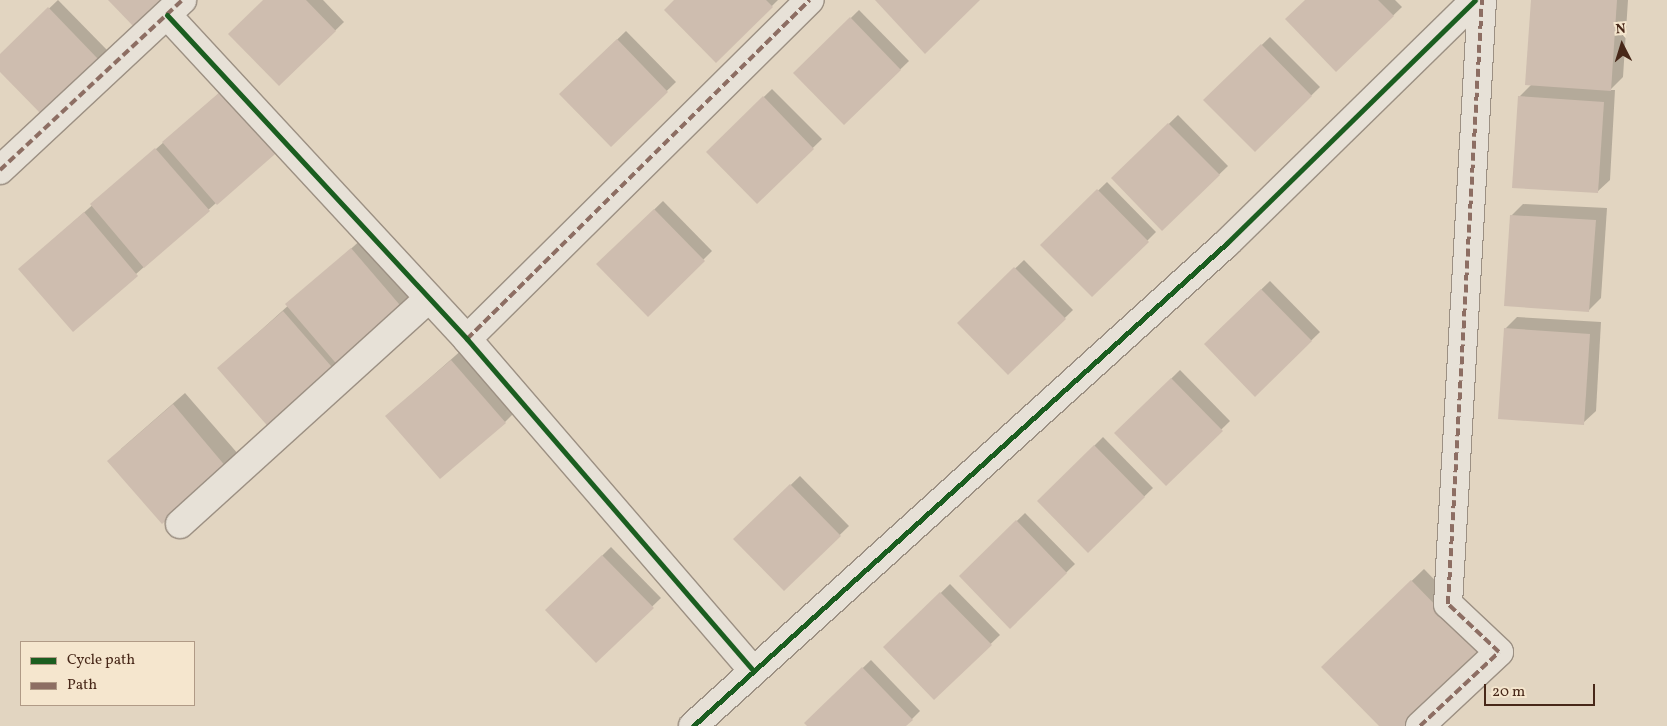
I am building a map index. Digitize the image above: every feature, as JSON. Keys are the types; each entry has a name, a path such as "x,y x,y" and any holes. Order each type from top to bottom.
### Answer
{"street":[{"path":"467,340 810,0"},
{"path":"693,726 1227,243 1475,0"},
{"path":"1420,726 1499,652 1448,604 1482,0"},
{"path":"0,170 174,7 467,340 753,670"},
{"path":"180,524 429,298"}],"building":[{"path":"108,0 163,0 135,28"},
{"path":"263,0 306,0 336,31 279,86 228,34"},
{"path":"674,0 766,0 773,7 716,63 664,10"},
{"path":"875,0 980,0 925,54"},
{"path":"1305,0 1378,0 1394,16 1336,72 1285,19"},
{"path":"1531,0 1617,0 1611,91 1525,85"},
{"path":"48,7 99,60 42,115 0,72 0,54"},
{"path":"850,17 901,70 844,125 793,73"},
{"path":"617,39 668,92 611,147 559,94"},
{"path":"1261,44 1312,96 1255,152 1203,100"},
{"path":"228,85 282,148 217,205 162,142"},
{"path":"763,96 814,149 757,204 706,152"},
{"path":"1518,96 1604,102 1598,193 1512,188"},
{"path":"1168,123 1220,175 1162,231 1111,178"},
{"path":"155,148 210,211 144,268 90,204"},
{"path":"1097,189 1149,242 1092,297 1040,245"},
{"path":"654,209 705,261 648,317 596,264"},
{"path":"84,212 138,276 73,332 18,269"},
{"path":"1510,215 1596,220 1589,312 1504,306"},
{"path":"351,248 405,311 340,368 285,304"},
{"path":"1014,267 1066,319 1008,375 957,323"},
{"path":"1261,289 1312,341 1255,397 1204,344"},
{"path":"283,311 338,374 272,431 217,368"},
{"path":"1504,328 1590,334 1584,425 1498,419"},
{"path":"451,360 506,423 440,479 385,416"},
{"path":"1171,378 1223,431 1166,486 1114,433"},
{"path":"173,404 227,468 162,524 107,461"},
{"path":"1094,445 1145,497 1088,553 1037,501"},
{"path":"790,484 841,536 784,591 733,539"},
{"path":"1016,520 1067,573 1010,629 959,576"},
{"path":"602,555 654,608 596,663 545,610"},
{"path":"1411,580 1483,654 1407,726 1379,726 1321,667"},
{"path":"940,592 992,645 934,700 883,647"},
{"path":"862,667 913,720 906,726 807,726 804,723"}],"marked path":[{"path":"0,170 182,0"},
{"path":"467,339 810,0"},
{"path":"1420,726 1499,652 1448,604 1482,0"}],"cycle path":[{"path":"693,726 1227,243 1475,0"},
{"path":"167,15 467,339 753,670"}]}
